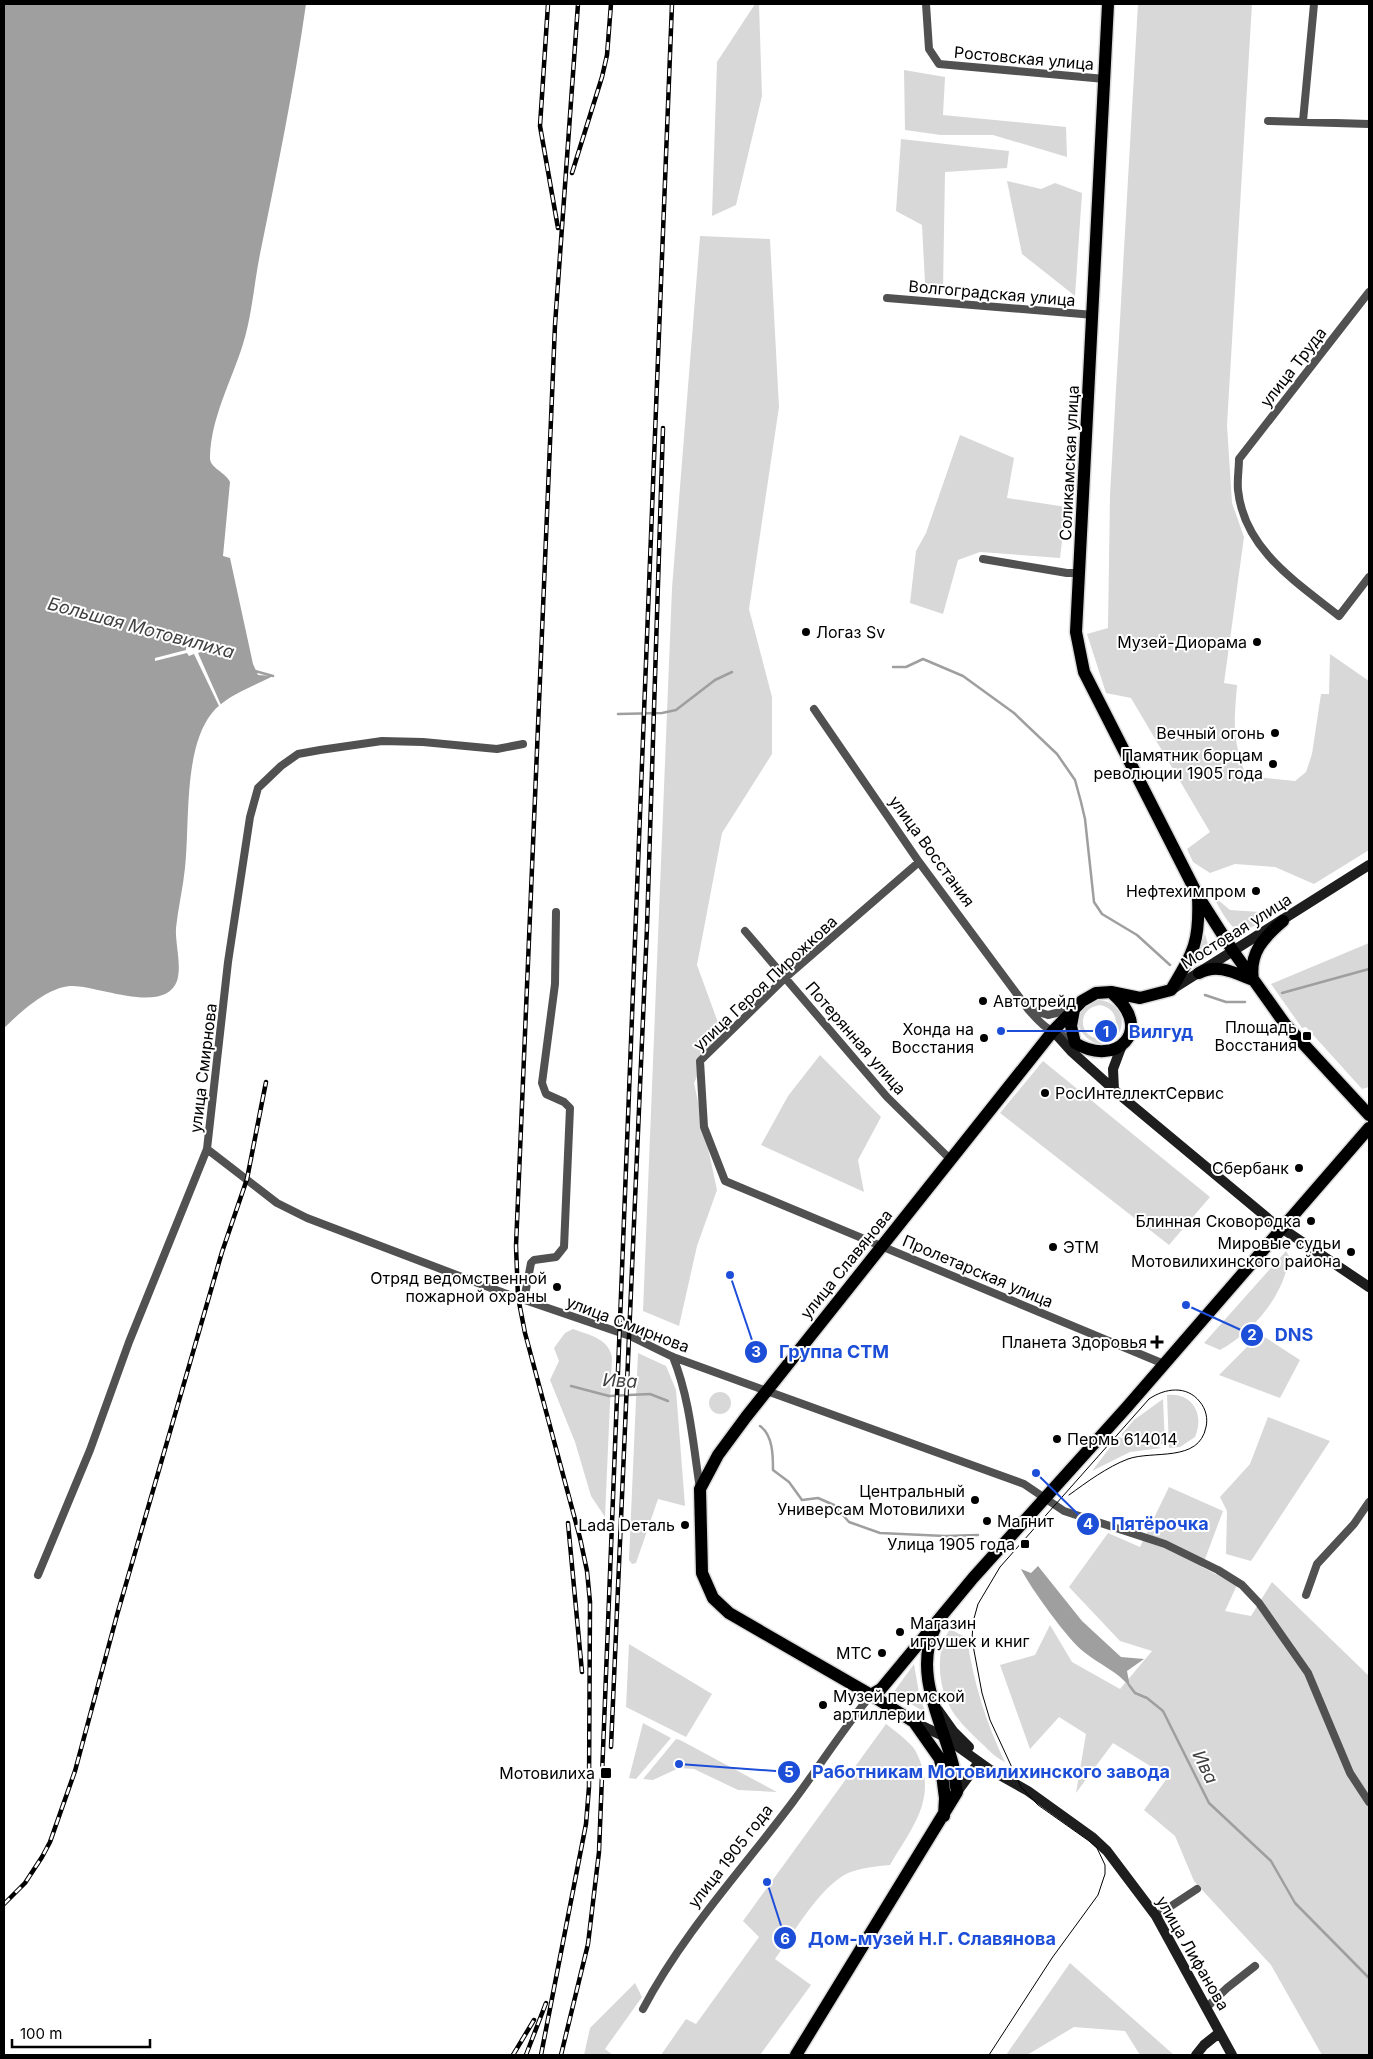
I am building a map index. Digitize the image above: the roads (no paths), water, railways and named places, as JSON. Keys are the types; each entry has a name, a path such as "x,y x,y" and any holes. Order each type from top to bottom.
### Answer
{"main road":[{"name":"Соликамская улица","path":"1108,4 1094,316 1076,632 1084,672 1198,896 1233,951 1285,1024 1369,1115"},
{"name":"Соликамская улица","path":"1171,990 1197,942 1199,923 1198,896"},
{"path":"1199,973 1207,969 1223,968 1253,980 1252,971 1258,946 1283,921"},
{"name":"Мостовая улица","path":"1111,992 1140,998 1171,990"},
{"path":"1053,1031 1075,1008 1088,996 1096,993 1111,992 1126,1005 1132,1021 1131,1029 1122,1045 1104,1052 1086,1049 1075,1043 1071,1026 1075,1008"},
{"name":"улица Славянова","path":"871,1695 729,1613 713,1598 702,1573 700,1489 718,1455 766,1390 1053,1031"},
{"name":"улица 1905 года","path":"871,1695 881,1689 943,1613 1282,1230 1369,1128"},
{"name":"улица 1905 года","path":"943,1613 931,1636 927,1652 926,1669 932,1701 953,1765 957,1792"},
{"path":"871,1695 914,1722 940,1759 945,1798 944,1816"},
{"path":"796,2055 957,1792"}],"street":[{"name":"Ростовская улица","path":"926,4 929,49 939,64 1105,79"},
{"path":"1303,121 1314,4"},
{"path":"1268,121 1369,124"},
{"name":"улица Труда","path":"1369,292 1240,459 1238,490 1244,518 1263,550 1279,568 1339,616 1369,577"},
{"name":"Волгоградская улица","path":"887,298 978,308 1094,316"},
{"path":"983,559 1067,573 1079,573"},
{"name":"улица Восстания","path":"814,709 919,862 1028,1009 1042,1024 1053,1031 1064,1034 1075,1043"},
{"name":"улица Смирнова","path":"523,744 497,749 423,742 382,741 320,750 298,754 281,766 258,788 250,817 228,962 207,1149 289,1211 524,1300 630,1336 672,1357 1024,1484 1064,1511 1165,1544 1218,1570 1242,1585 1264,1610 1308,1673 1350,1773 1369,1802"},
{"name":"улица Героя Пирожкова","path":"725,1181 704,1127 700,1061 785,978 919,862"},
{"name":"Мостовая улица","path":"1171,990 1369,865"},
{"path":"524,1300 531,1263 534,1260 556,1257 564,1247 570,1108 564,1102 546,1094 542,1083 555,984 556,912"},
{"name":"Потерянная улица","path":"745,931 887,1098 950,1159"},
{"path":"1028,1009 1048,1015 1075,1008"},
{"path":"1053,1031 1117,1093 1282,1230 1369,1288"},
{"path":"1075,1043 1099,1077"},
{"path":"1117,1093 1113,1069 1122,1045"},
{"path":"38,1575 90,1450 129,1342 207,1149"},
{"name":"Пролетарская улица","path":"725,1181 1164,1364"},
{"path":"672,1357 685,1391 700,1489"},
{"path":"1306,1595 1317,1564 1354,1524 1369,1502"},
{"name":"улица 1905 года","path":"643,2009 664,1970 736,1871 792,1803 871,1695"},
{"name":"улица Лифанова","path":"932,1701 960,1740 1006,1778"},
{"name":"улица Лифанова","path":"914,1722 943,1736 980,1762 1028,1791 1092,1837 1107,1851 1156,1916 1232,2055"},
{"path":"957,1792 980,1762"},
{"path":"1156,1916 1197,1889"},
{"path":"1207,2007 1255,1966"},
{"path":"1196,2055 1204,2045 1219,2033"}],"water":[{"path":"4,4 306,4 291,98 260,254 249,322 218,413 211,442 210,457 212,464 230,482 223,556 230,558 253,664 258,675 273,676 224,701 212,713 203,728 196,746 190,788 185,868 176,928 179,961 178,975 177,981 170,991 158,996 144,997 128,996 81,987 70,986 61,988 34,1002 4,1028"},
{"path":"1038,1566 1082,1621 1121,1657 1144,1659 1127,1671 1130,1687 1114,1672 1090,1657 1077,1646 1050,1613 1021,1569 1031,1573"}],"waterway":[{"name":"Большая Мотовилиха","path":"893,667 906,667 923,659 963,676 1014,713 1057,754 1075,780 1081,802 1085,819 1094,902 1102,914 1137,935 1170,965"},
{"name":"Большая Мотовилиха","path":"255,671 273,676"},
{"name":"Большая Мотовилиха","path":"618,714 662,713 676,710 715,680 732,672"},
{"name":"Большая Мотовилиха","path":"1282,993 1369,969"},
{"name":"Большая Мотовилиха","path":"1205,995 1226,1002 1245,1002"},
{"name":"Ива","path":"571,1386 609,1396 650,1394 668,1401"},
{"name":"Ива","path":"760,1426 770,1440 773,1470 789,1482 802,1500 818,1498 834,1505 849,1522 880,1533 945,1536 978,1535"},
{"name":"Ива","path":"1129,1685 1135,1693 1147,1698 1163,1711 1209,1803 1271,1861 1295,1903 1369,1978"}],"tram line":[{"path":"989,2055 1052,1958 1098,1895 1105,1874 1105,1865 1097,1848 1038,1805 1021,1787 990,1720 982,1693 972,1640 973,1622 978,1604 1000,1567 1149,1399 1162,1392 1176,1390 1189,1393 1204,1408 1207,1421 1206,1427 1202,1438 1194,1446 1185,1451 1138,1457 1120,1462 1069,1495"}],"railway":[{"path":"548,4 540,126 558,228"},
{"path":"541,2055 586,1824 589,1787 590,1602 587,1571 580,1538 525,1333 518,1297 516,1246 555,325 578,4"},
{"path":"572,173 602,77 607,55 611,4"},
{"path":"561,2055 588,1944 599,1852 672,4"},
{"path":"611,1747 647,927 663,428"},
{"path":"4,1904 25,1883 42,1857 50,1842 75,1771 117,1615 222,1252 247,1179 266,1082"},
{"path":"568,1523 582,1672"},
{"path":"526,2055 546,2003"},
{"path":"513,2055 534,2020"}],"place":[{"name":"Логаз Sv","path":"806,632"},
{"name":"Музей-Диорама","path":"1257,642"},
{"name":"Вечный огонь","path":"1275,733"},
{"name":"Памятник борцам революции 1905 года","path":"1273,764"},
{"name":"Нефтехимпром","path":"1256,891"},
{"name":"Автотрейд","path":"983,1001"},
{"name":"Вилгуд","path":"1001,1031"},
{"name":"Площадь Восстания","path":"1307,1036"},
{"name":"Хонда на Восстания","path":"984,1038"},
{"name":"РосИнтеллектСервис","path":"1045,1093"},
{"name":"Сбербанк","path":"1299,1168"},
{"name":"Блинная Сковородка","path":"1311,1221"},
{"name":"ЭТМ","path":"1053,1247"},
{"name":"Мировые судьи Мотовилихинского района","path":"1351,1252"},
{"name":"Группа СТМ","path":"730,1275"},
{"name":"Отряд ведомственной пожарной охраны","path":"557,1287"},
{"name":"DNS","path":"1186,1305"},
{"name":"Планета Здоровья","path":"1157,1342"},
{"name":"Пермь 614014","path":"1057,1439"},
{"name":"Пятёрочка","path":"1036,1473"},
{"name":"Центральный Универсам Мотовилихи","path":"975,1500"},
{"name":"Магнит","path":"987,1521"},
{"name":"Lada Dеталь","path":"685,1525"},
{"name":"Улица 1905 года","path":"1025,1544"},
{"name":"Магазин игрушек и книг","path":"900,1632"},
{"name":"МТС","path":"882,1653"},
{"name":"Музей пермской артиллерии","path":"823,1705"},
{"name":"Работникам Мотовилихинского завода","path":"679,1764"},
{"name":"Мотовилиха","path":"606,1773"},
{"name":"Дом-музей Н.Г. Славянова","path":"767,1882"}]}
